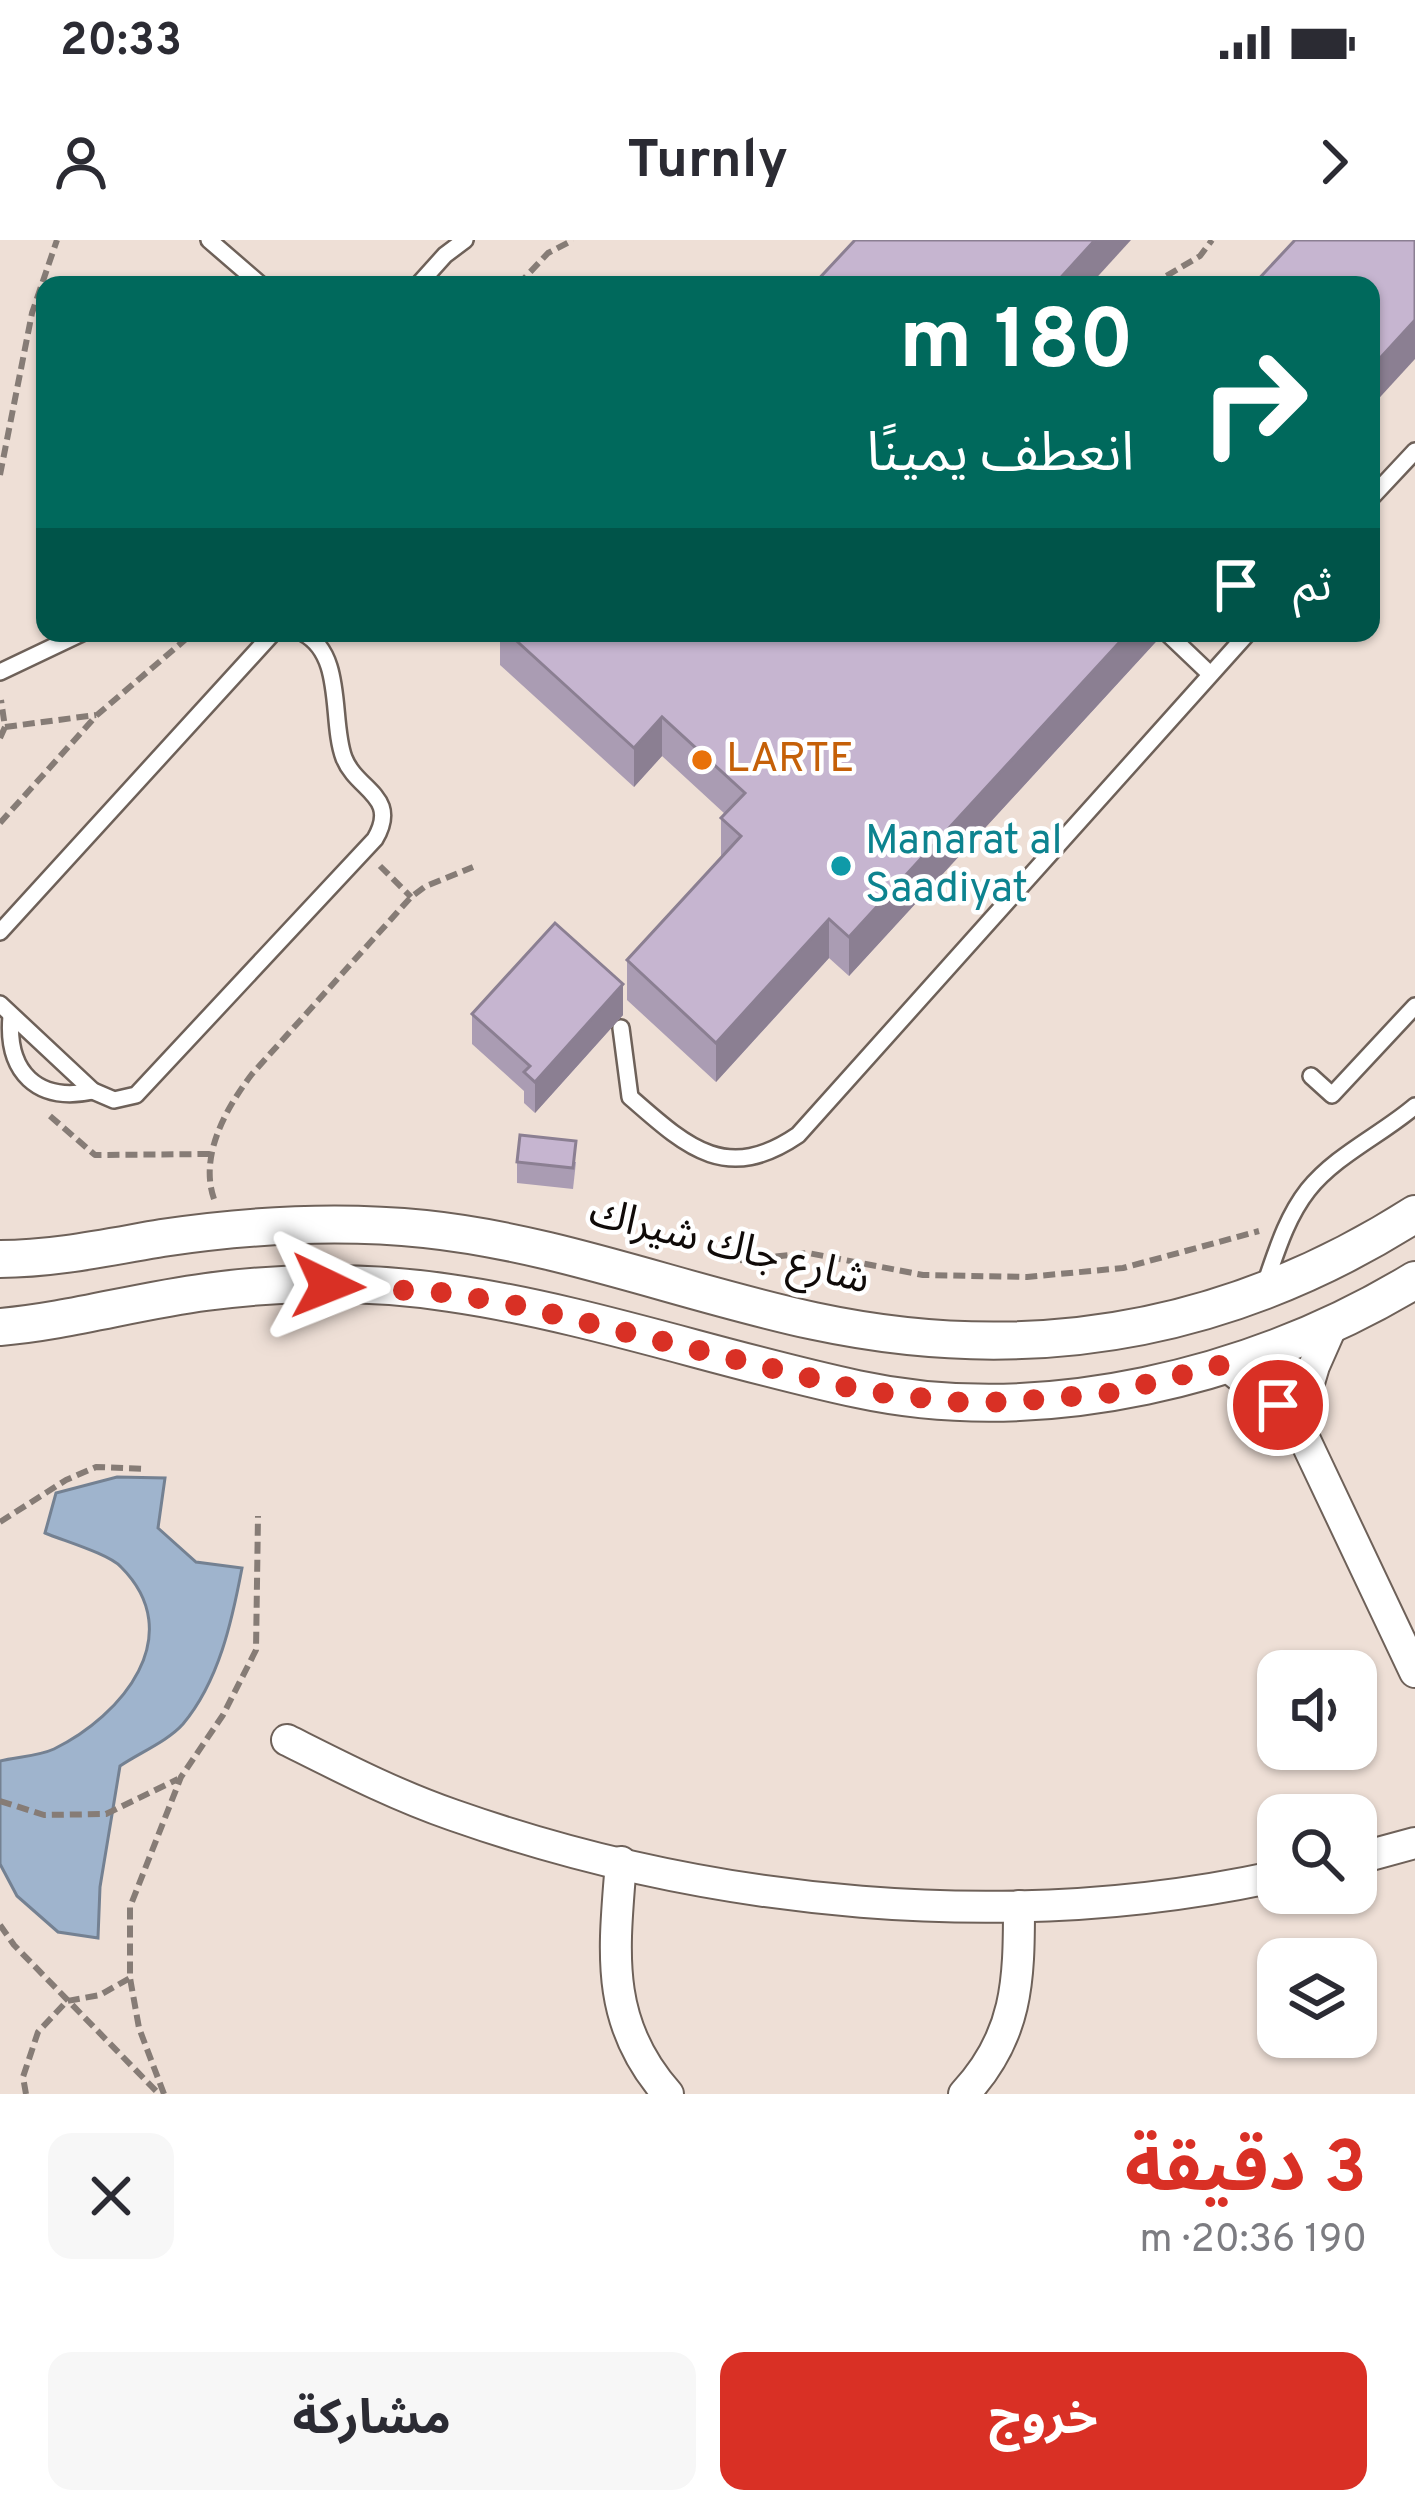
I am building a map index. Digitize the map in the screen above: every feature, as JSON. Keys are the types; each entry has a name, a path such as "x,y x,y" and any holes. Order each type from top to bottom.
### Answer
{"street":[{"name":"شارع جاك شيراك","path":"0,1259 282,1224 427,1229 564,1255 816,1322 995,1342 1111,1333 1169,1322 1262,1294 1328,1265 1415,1214"},
{"path":"0,1282 28,1274 61,1254"},
{"path":"0,1327 210,1292 389,1287 520,1306 859,1390 938,1400 1008,1402 1160,1383 1225,1364 1333,1323 1415,1280"},
{"path":"1298,1424 1314,1366 1333,1323"},
{"path":"1225,1364 1298,1424 1415,1672"},
{"path":"286,1740 450,1814 534,1841 752,1888 841,1898 1019,1906 1138,1898 1257,1879"},
{"path":"1377,1853 1415,1843"},
{"path":"621,1862 614,1948 621,2009 646,2066 668,2094"},
{"path":"964,2094 997,2050 1010,2019 1018,1987 1019,1906"}],"lane":[{"path":"209,240 251,276"},
{"path":"425,276 447,248 465,240"},
{"path":"1380,488 1415,451"},
{"path":"0,672 63,642"},
{"path":"0,932 265,642"},
{"path":"6,1010 93,1091 125,1100 145,1088 364,850 382,827 380,801 344,759 328,665 313,642"},
{"path":"1176,642 1210,674"},
{"path":"621,1028 630,1097 660,1123 690,1146 730,1162 770,1154 798,1136 1240,642"},
{"path":"1312,1076 1332,1095 1415,1006"},
{"path":"6,1010 15,1061 29,1080 49,1092 71,1096 93,1091"},
{"path":"1262,1294 1286,1226 1307,1192 1415,1106"}],"path":[{"path":"45,276 57,240"},
{"path":"527,276 548,254 573,240"},
{"path":"1166,276 1200,256 1212,240"},
{"path":"0,475 36,301"},
{"path":"0,824 97,715 182,642"},
{"path":"0,738 4,728 1,700"},
{"path":"4,728 97,715"},
{"path":"364,850 411,898"},
{"path":"218,1214 208,1181 212,1154 229,1105 251,1074 411,898 426,886 473,867"},
{"path":"48,1114 95,1155 212,1154"},
{"path":"0,1522 66,1480 96,1467 145,1468"},
{"path":"161,2094 139,2028 130,1978 130,1907 181,1777 223,1715 256,1650 257,1516"},
{"path":"0,1801 44,1815 106,1814 181,1777"},
{"path":"0,1925 161,2094"},
{"path":"26,2094 23,2077 38,2032 68,2001 100,1995 130,1978"}],"water":[{"path":"117,1477 165,1478 158,1528 196,1562 242,1568 222,1650 195,1707 170,1736 120,1766 100,1887 98,1938 58,1932 17,1896 0,1864 0,1761 48,1751 79,1734 123,1695 138,1671 148,1646 149,1619 140,1593 115,1562 45,1533 56,1493"}],"building":[{"path":"855,240 1095,240 1062,276 821,276"},
{"path":"1295,240 1415,240 1415,320 1380,358 1380,276 1261,276"},
{"name":"Manarat al Saadiyat","path":"518,642 1120,642 849,937 829,919 716,1043 627,960 741,836 721,818 745,793 662,717 634,748"},
{"path":"555,923 623,984 535,1082 524,1072 530,1066 472,1014"},
{"path":"520,1135 576,1141 573,1168 517,1162"}],"place":[{"name":"LARTE","path":"702,760"},
{"name":"Manarat al Saadiyat","path":"841,866"}],"route":[{"path":"328,1286 449,1293 520,1306 902,1397 955,1402 1061,1399 1160,1383 1225,1364 1278,1405"}]}
